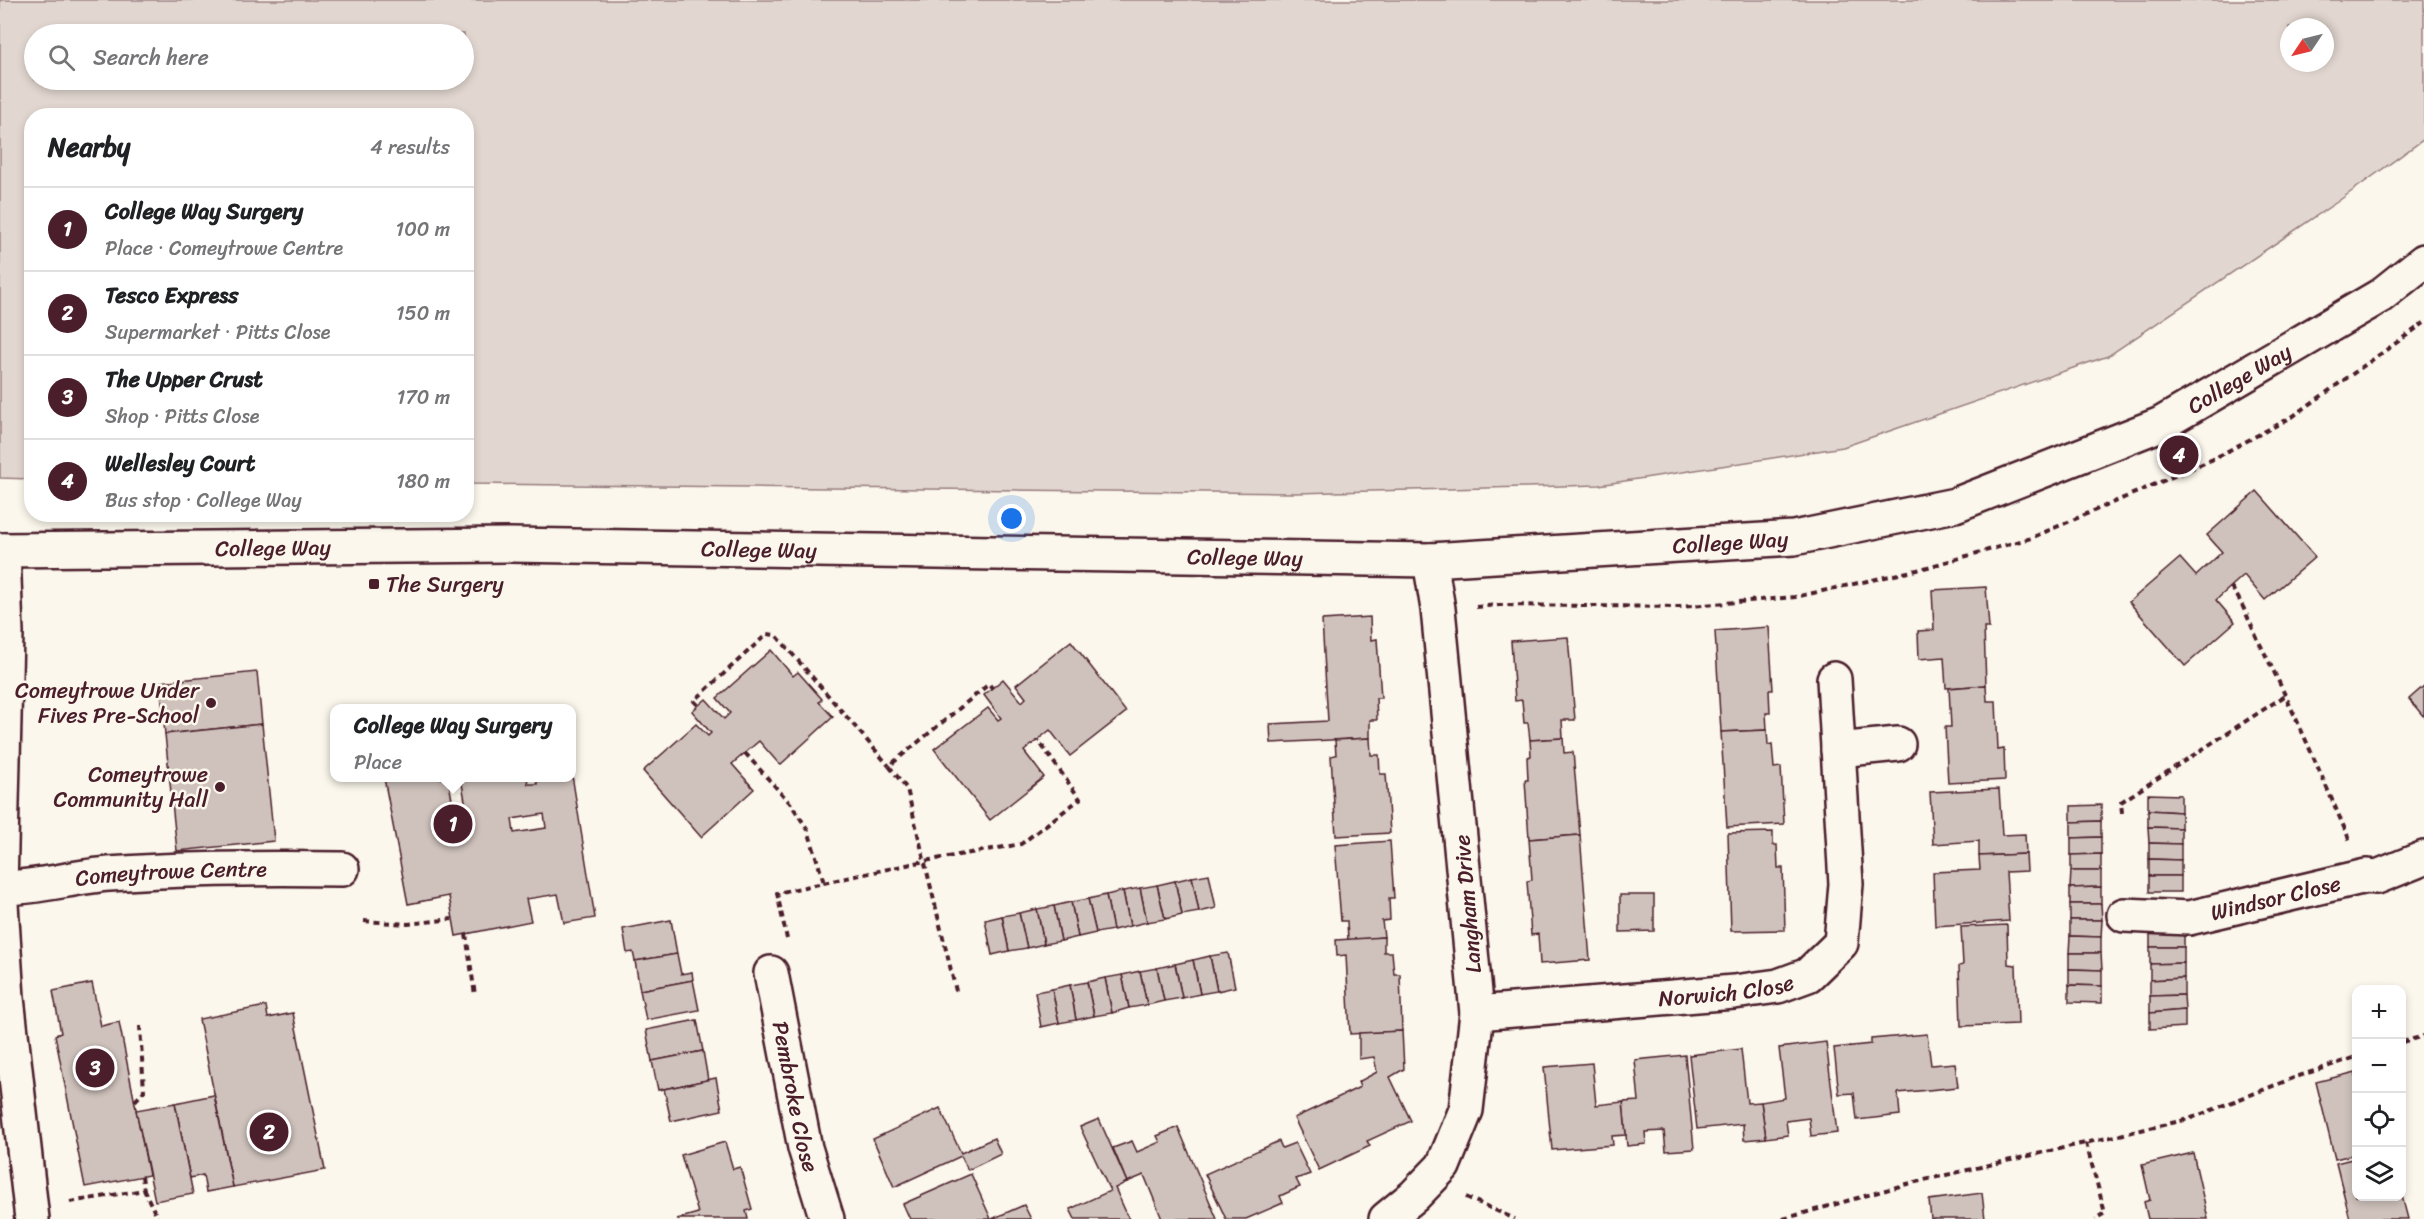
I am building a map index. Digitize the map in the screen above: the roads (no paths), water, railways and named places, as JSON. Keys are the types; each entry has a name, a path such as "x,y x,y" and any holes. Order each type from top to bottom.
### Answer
{"street":[{"name":"College Way","path":"2,550 510,545 1430,560 1794,538 1955,505 2161,424 2380,296 2424,261"},
{"path":"2,550 6,633 0,888 4,999 31,1214"},
{"name":"Langham Drive","path":"1386,1219 1443,1166 1466,1110 1477,1013 1438,609 1430,560"},
{"name":"Norwich Close","path":"1477,1013 1734,992 1778,986 1808,975 1841,943 1846,884 1834,680"},
{"path":"1838,750 1898,744"},
{"name":"Windsor Close","path":"2124,915 2189,918 2366,876 2377,877 2424,858"},
{"name":"Comeytrowe Centre","path":"0,888 24,888 107,874 263,868 342,869"},
{"name":"Pembroke Close","path":"771,973 805,1148 827,1219"}],"place":[{"name":"Wellesley Court","path":"2179,455"},
{"name":"The Surgery","path":"374,584"},
{"name":"Comeytrowe Under Fives Pre-School","path":"211,703"},
{"name":"Comeytrowe Community Hall","path":"220,787"},
{"name":"College Way Surgery","path":"453,824"},
{"name":"The Upper Crust","path":"95,1068"},
{"name":"Tesco Express","path":"269,1132"}]}
